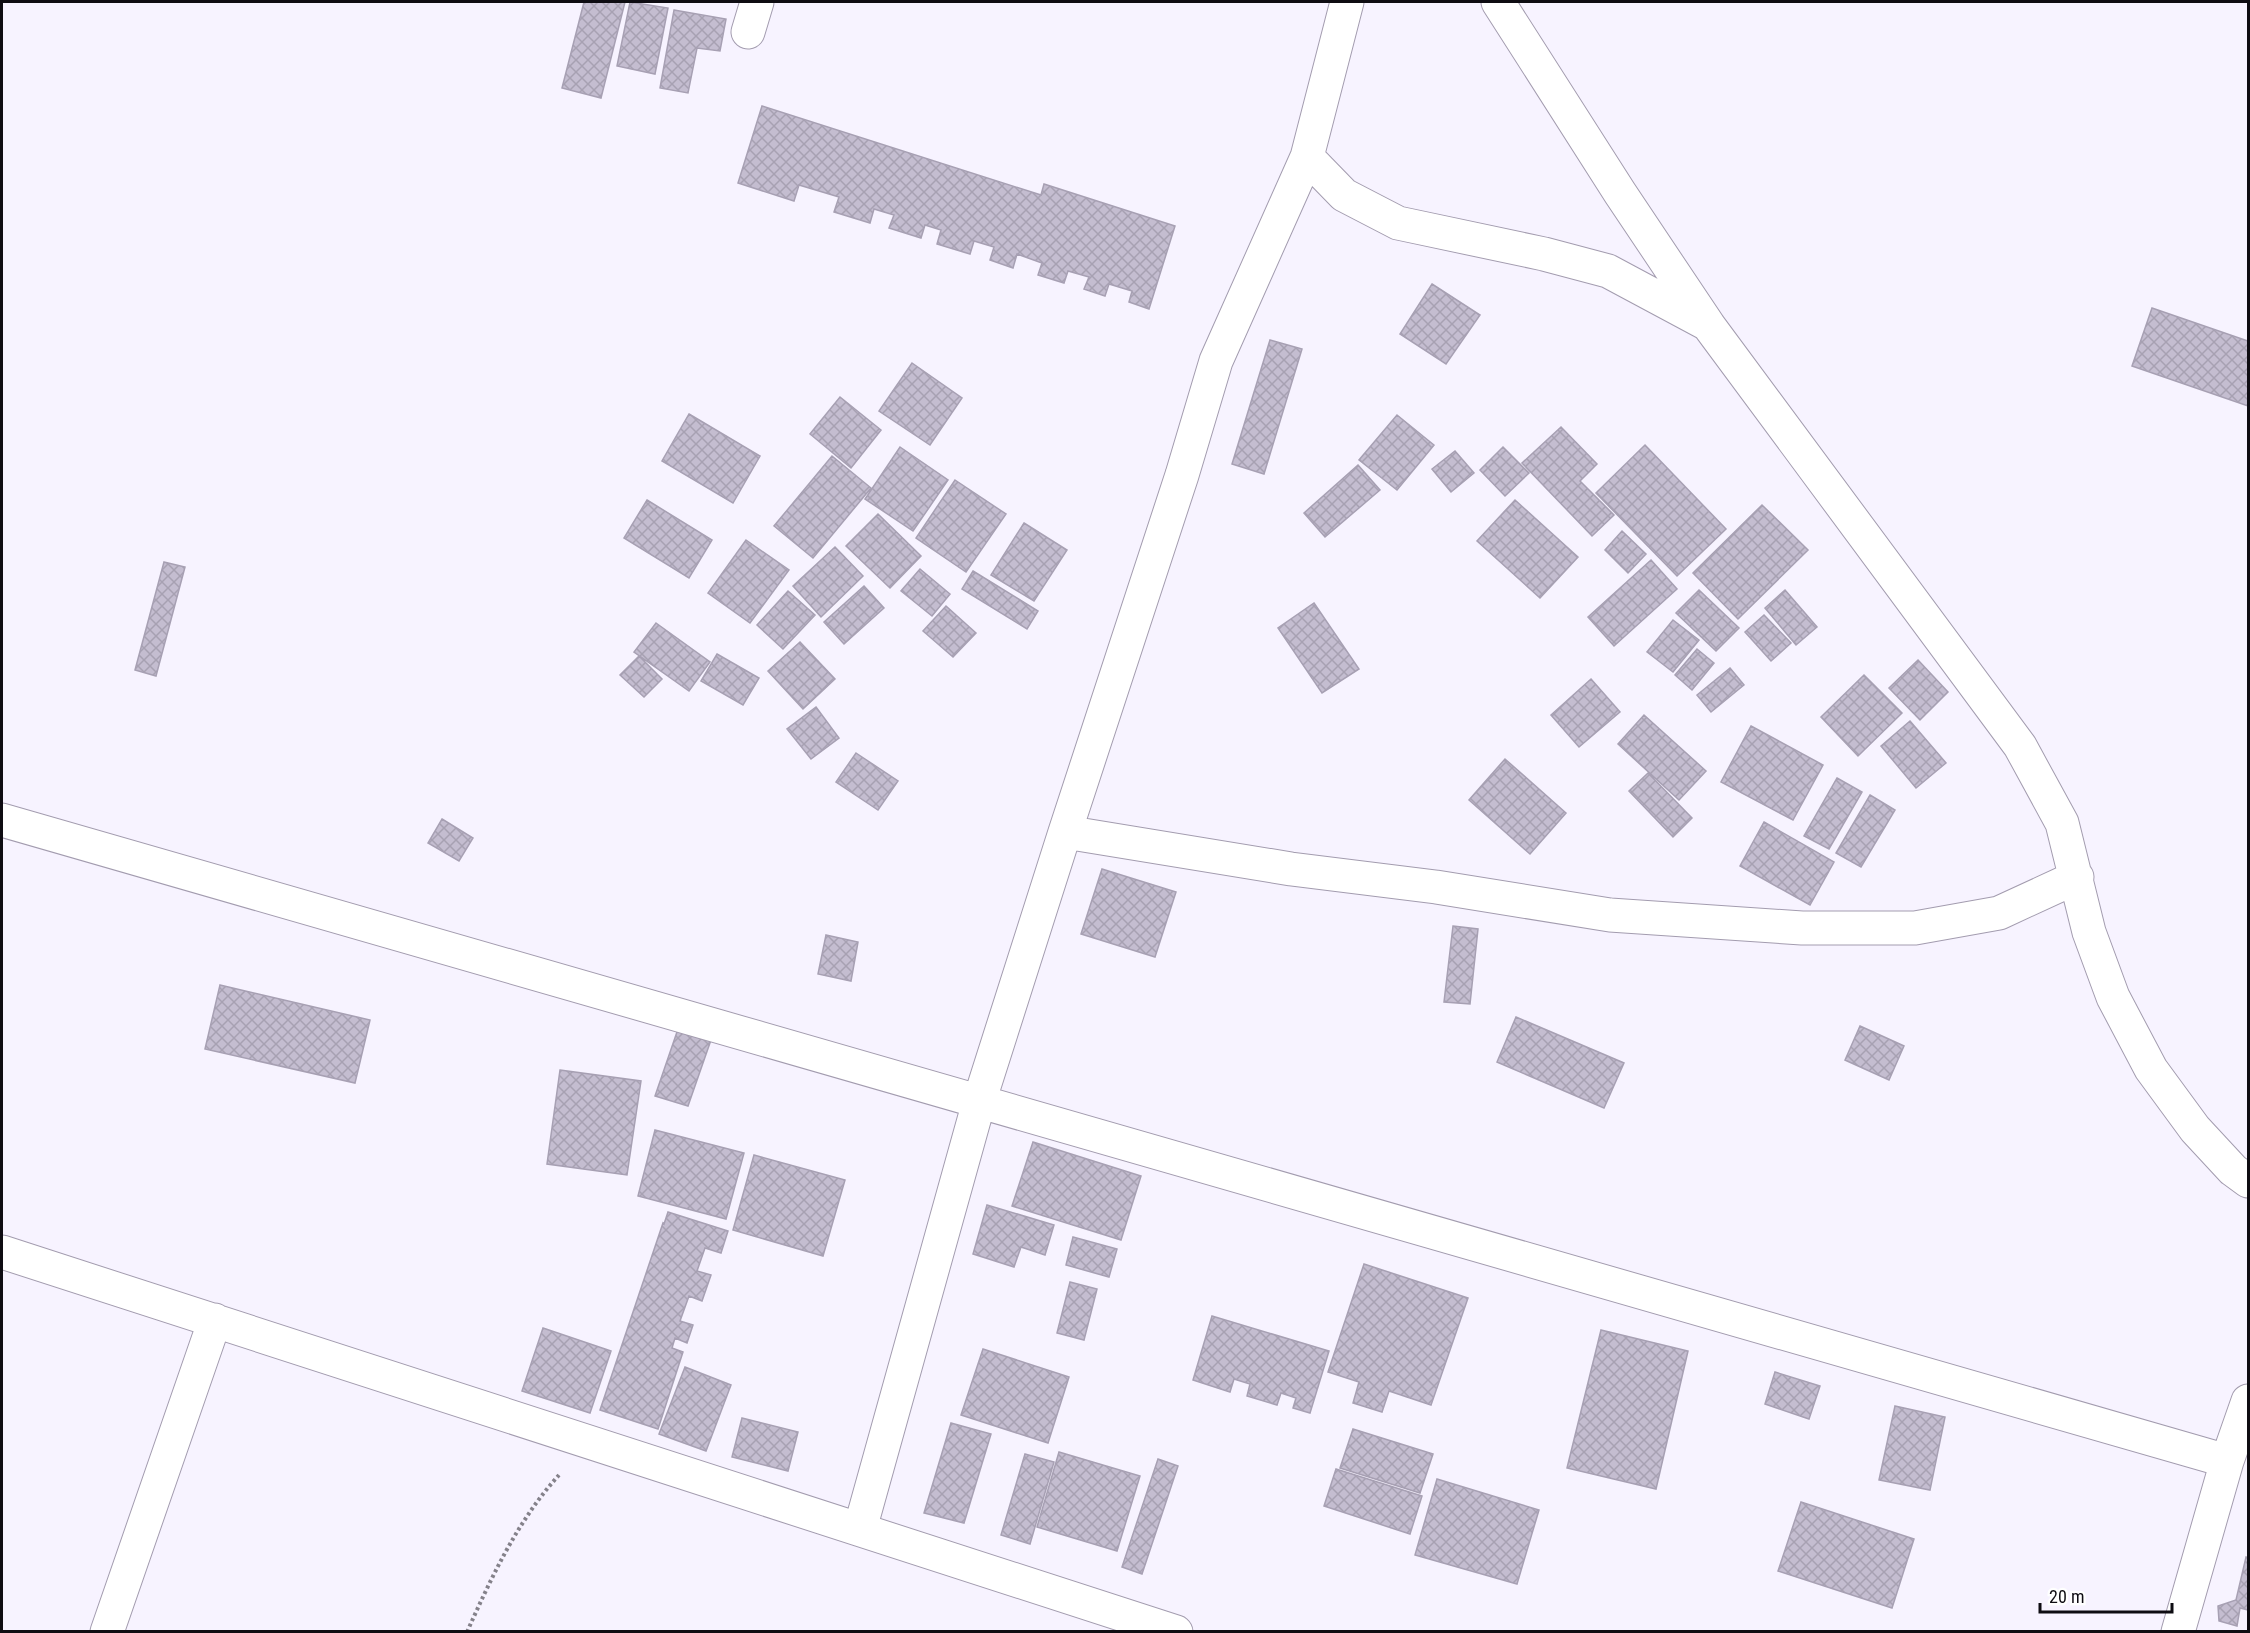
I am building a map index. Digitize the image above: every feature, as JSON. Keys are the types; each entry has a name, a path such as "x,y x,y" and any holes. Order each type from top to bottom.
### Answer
{"street":[{"path":"860,1529 979,1102 1065,832 1182,475 1216,361 1306,157 1347,2"},
{"path":"1498,2 1620,193 1709,326 2020,746 2062,823 2089,932 2113,997 2151,1069 2195,1129 2233,1170 2248,1181"},
{"path":"1306,157 1344,195 1398,223 1544,254 1608,271 1709,326"},
{"path":"2,820 2227,1461"},
{"path":"1065,832 1610,915 1802,928 1915,928 1999,914 2077,877"},
{"path":"2,1252 860,1529 1156,1628"},
{"path":"107,1632 215,1320"},
{"path":"2178,1632 2227,1461 2248,1401"}],"path":[{"path":"467,1632 512,1539 548,1487 588,1443"}],"building":[{"path":"584,2 625,2 601,98 562,88"},
{"path":"630,2 668,8 655,74 617,66"},
{"path":"674,10 726,19 720,51 697,48 688,93 660,88"},
{"path":"762,106 1041,195 1044,184 1175,226 1149,309 1129,302 1132,291 1109,284 1105,296 1084,289 1089,277 1068,271 1064,283 1038,275 1042,263 1017,254 1013,268 990,260 994,247 974,241 970,254 937,244 941,230 925,225 921,238 889,228 894,215 874,209 870,223 834,212 839,197 799,185 794,201 738,183"},
{"path":"1432,284 1480,315 1446,364 1400,334"},
{"path":"2152,308 2248,341 2248,406 2132,366"},
{"path":"1270,340 1302,349 1264,474 1232,464"},
{"path":"912,363 962,398 930,445 879,411"},
{"path":"840,397 881,430 851,468 810,434"},
{"path":"689,414 760,456 733,503 662,461"},
{"path":"1397,415 1434,445 1397,490 1359,460"},
{"path":"1561,427 1597,464 1580,481 1614,515 1592,536 1522,463"},
{"path":"1645,445 1726,529 1677,576 1596,493"},
{"path":"900,447 948,480 913,531 865,499"},
{"path":"1503,447 1529,473 1505,496 1480,470"},
{"path":"1455,451 1474,473 1451,492 1432,469"},
{"path":"832,456 871,488 813,558 774,526"},
{"path":"1358,465 1380,490 1325,537 1304,513"},
{"path":"955,480 1006,514 966,572 916,538"},
{"path":"647,500 712,540 689,578 624,538"},
{"path":"1515,500 1578,557 1540,598 1477,541"},
{"path":"1762,505 1808,550 1738,619 1693,573"},
{"path":"878,514 921,556 890,588 846,546"},
{"path":"1024,523 1067,550 1034,601 991,575"},
{"path":"1622,531 1646,554 1628,573 1605,550"},
{"path":"746,540 789,570 750,623 708,593"},
{"path":"835,547 863,576 821,617 793,586"},
{"path":"1651,560 1677,589 1614,646 1588,617"},
{"path":"164,562 185,567 156,676 135,670"},
{"path":"920,569 950,594 932,616 901,591"},
{"path":"973,571 1038,611 1027,629 962,589"},
{"path":"864,586 884,608 844,644 824,622"},
{"path":"1699,590 1739,628 1716,651 1676,613"},
{"path":"1785,590 1817,627 1796,645 1765,608"},
{"path":"788,591 815,615 783,649 757,625"},
{"path":"1314,603 1359,669 1322,693 1278,628"},
{"path":"946,606 976,633 953,657 923,631"},
{"path":"1764,615 1791,643 1771,661 1745,632"},
{"path":"1673,620 1699,640 1673,672 1647,652"},
{"path":"656,623 710,662 689,691 634,652"},
{"path":"800,642 835,679 803,709 768,671"},
{"path":"1697,649 1714,663 1692,690 1675,675"},
{"path":"717,654 759,678 743,705 701,681"},
{"path":"639,656 662,679 644,697 620,675"},
{"path":"1918,660 1948,692 1920,720 1889,688"},
{"path":"1730,668 1744,685 1711,712 1697,695"},
{"path":"1864,675 1902,713 1858,756 1821,717"},
{"path":"1591,679 1620,712 1579,747 1551,715"},
{"path":"816,707 839,738 811,759 787,729"},
{"path":"1644,715 1706,771 1679,800 1618,744"},
{"path":"1910,721 1946,763 1916,788 1881,746"},
{"path":"1751,726 1823,765 1793,820 1721,782"},
{"path":"856,753 898,781 878,810 836,782"},
{"path":"1505,759 1566,813 1530,854 1469,800"},
{"path":"1648,773 1692,818 1673,837 1629,791"},
{"path":"1837,778 1862,792 1829,849 1804,836"},
{"path":"1870,795 1895,810 1861,867 1836,853"},
{"path":"442,819 473,838 459,861 428,843"},
{"path":"1764,822 1834,862 1810,905 1740,866"},
{"path":"1102,869 1176,892 1155,957 1081,934"},
{"path":"1453,926 1478,929 1470,1004 1444,1002"},
{"path":"826,935 858,942 851,981 818,974"},
{"path":"220,985 370,1020 355,1083 205,1049"},
{"path":"1516,1017 1624,1063 1604,1108 1497,1062"},
{"path":"1860,1026 1904,1046 1889,1080 1845,1060"},
{"path":"678,1029 711,1040 688,1106 655,1096"},
{"path":"560,1070 641,1081 627,1175 547,1164"},
{"path":"655,1130 744,1153 726,1219 638,1196"},
{"path":"1033,1142 1141,1176 1121,1240 1012,1206"},
{"path":"754,1155 845,1180 823,1256 733,1230"},
{"path":"987,1205 1054,1225 1045,1255 1021,1247 1014,1267 973,1254"},
{"path":"668,1212 728,1231 721,1253 705,1248 697,1271 711,1275 702,1301 689,1296 680,1321 693,1325 687,1343 675,1338 672,1348 683,1352 658,1429 600,1410"},
{"path":"1073,1237 1117,1249 1109,1277 1066,1265"},
{"path":"1364,1264 1468,1298 1431,1405 1389,1391 1382,1412 1353,1403 1359,1382 1328,1372"},
{"path":"1070,1282 1097,1289 1084,1340 1057,1333"},
{"path":"1212,1316 1329,1351 1310,1413 1293,1408 1296,1398 1281,1393 1277,1405 1247,1396 1250,1384 1234,1379 1230,1392 1193,1380"},
{"path":"543,1328 611,1351 590,1413 522,1391"},
{"path":"1601,1330 1688,1351 1656,1489 1567,1468"},
{"path":"983,1349 1069,1377 1048,1443 961,1415"},
{"path":"685,1367 731,1385 706,1451 659,1434"},
{"path":"1775,1372 1820,1386 1809,1419 1765,1404"},
{"path":"1895,1406 1945,1417 1930,1490 1879,1480"},
{"path":"742,1418 798,1432 788,1471 732,1457"},
{"path":"951,1423 991,1434 964,1523 924,1513"},
{"path":"1353,1429 1433,1454 1420,1493 1340,1468"},
{"path":"1059,1452 1140,1476 1117,1551 1037,1527"},
{"path":"1025,1454 1054,1462 1030,1544 1001,1535"},
{"path":"1158,1459 1178,1466 1142,1574 1122,1567"},
{"path":"1336,1469 1422,1496 1410,1534 1324,1506"},
{"path":"1437,1479 1539,1510 1517,1584 1415,1555"},
{"path":"1801,1502 1914,1539 1892,1608 1778,1571"},
{"path":"2246,1557 2248,1558 2248,1610 2240,1608 2237,1626 2219,1621 2218,1606 2236,1600"}]}
